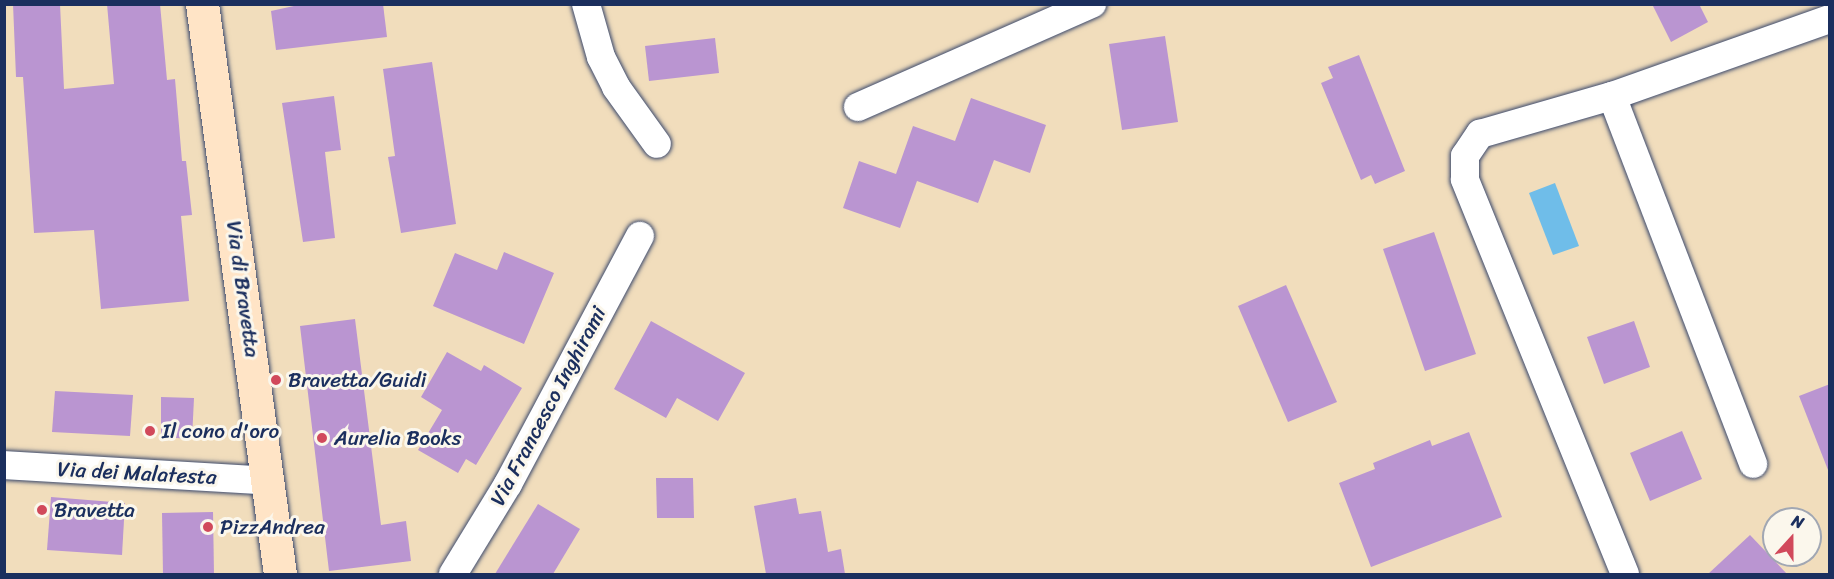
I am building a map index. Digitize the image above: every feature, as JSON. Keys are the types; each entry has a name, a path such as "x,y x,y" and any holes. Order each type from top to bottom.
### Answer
{"main road":[{"name":"Via di Bravetta","path":"202,4 270,481 280,574"}],"street":[{"path":"586,4 601,57 616,87 657,144"},
{"path":"858,107 1092,4"},
{"path":"1625,574 1465,179 1464,166 1468,148 1480,134 1612,96 1830,19"},
{"path":"1612,96 1753,464"},
{"name":"Via Francesco Inghirami","path":"453,574 508,484 640,236"},
{"name":"Via dei Malatesta","path":"4,465 270,481"}],"water":[{"path":"1555,183 1579,246 1553,255 1529,193"}],"building":[{"path":"13,4 60,4 64,89 114,84 107,4 160,4 167,80 175,79 182,161 186,161 192,215 181,216 189,301 101,309 94,230 34,233 23,77 16,77"},
{"path":"303,4 383,4 387,37 276,50 271,11"},
{"path":"1652,4 1699,4 1708,22 1671,42"},
{"path":"1165,36 1178,122 1122,130 1109,44"},
{"path":"715,38 719,73 649,81 645,46"},
{"path":"1359,55 1405,171 1375,184 1371,175 1361,180 1321,83 1333,78 1328,67"},
{"path":"432,62 456,224 401,233 388,157 395,156 383,69"},
{"path":"334,96 341,150 325,152 335,238 303,242 282,103"},
{"path":"971,98 1046,125 1030,173 994,160 978,203 917,181 900,228 843,208 859,161 896,174 913,126 955,141"},
{"path":"1434,232 1476,354 1425,371 1383,249"},
{"path":"504,252 554,273 524,344 433,306 455,253 497,270"},
{"path":"1286,285 1337,402 1288,422 1238,306"},
{"path":"355,319 381,525 406,521 411,561 329,571 300,326"},
{"path":"651,321 745,373 718,421 677,398 666,418 614,389"},
{"path":"1634,321 1650,367 1604,384 1587,337"},
{"path":"447,352 481,371 484,365 522,388 476,465 466,459 458,473 418,450 442,410 421,397"},
{"path":"1830,384 1830,469 1828,470 1799,396"},
{"path":"55,391 133,395 130,436 52,432"},
{"path":"161,397 194,398 192,439 161,437"},
{"path":"1682,431 1702,479 1650,501 1630,453"},
{"path":"1469,432 1502,517 1371,567 1339,483 1375,469 1373,463 1430,440 1432,446"},
{"path":"656,478 693,478 694,518 657,518"},
{"path":"51,497 125,503 122,555 47,550"},
{"path":"796,498 799,514 821,511 828,552 841,549 845,574 766,574 754,506"},
{"path":"538,504 580,529 553,574 495,574"},
{"path":"213,512 214,574 163,574 162,513"},
{"path":"1750,535 1762,548 1762,567 1780,567 1787,574 1708,574"}],"place":[{"name":"Bravetta/Guidi","path":"276,380"},
{"name":"Il cono d'oro","path":"150,431"},
{"name":"Aurelia Books","path":"322,438"},
{"name":"Bravetta","path":"42,510"},
{"name":"PizzAndrea","path":"208,527"}]}
